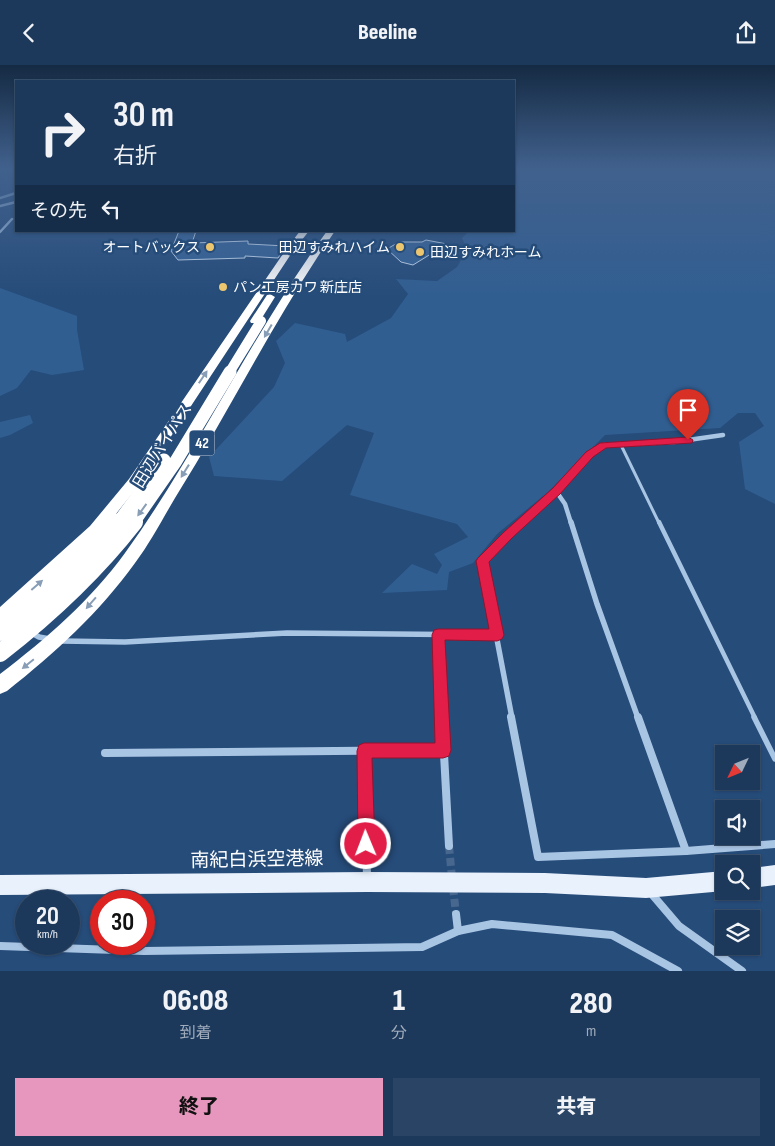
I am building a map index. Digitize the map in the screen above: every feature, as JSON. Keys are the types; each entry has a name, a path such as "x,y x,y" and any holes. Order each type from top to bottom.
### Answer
{"highway":[{"name":"42","path":"1,616 95,530 134,482 290,250 304,232"},
{"name":"田辺バイパス","path":"0,653 64,600 118,543 150,499 302,245 313,232"},
{"name":"田辺バイパス","path":"0,632 41,600 118,523 182,434 308,249 322,232"},
{"name":"42","path":"0,685 78,619 130,558 198,449 306,266 330,232"}],"main road":[{"path":"760,877 775,875"},
{"name":"南紀白浜空港線","path":"0,885 367,882 545,883 646,888 715,882"}],"street":[{"path":"0,232 12,219"},
{"path":"6,225 15,225"},
{"path":"723,435 674,442 604,445 589,454 556,491 482,561 538,857 686,851 775,844"},
{"path":"556,491 565,504 597,604 686,851"},
{"path":"1,616 16,624"},
{"path":"24,629 38,637 54,640 125,642 288,633 497,635"},
{"path":"438,635 449,847"},
{"path":"105,753 443,750"},
{"path":"364,751 367,882"},
{"path":"646,888 679,927 742,971"},
{"path":"456,914 458,931"},
{"path":"0,946 144,951 422,947 458,931 492,924 612,935 678,971"}],"lane":[{"path":"620,443 775,759"}],"shaded area":[{"path":"515,211 775,211 775,504 745,489 739,442 764,426 755,413 738,413 720,428 605,435 548,492 497,534 473,563 449,572 447,590 382,593 412,564 437,574 442,565 434,554 468,537 457,524 350,495 374,433 347,425 282,481 214,476 209,457 274,387 285,363 276,341 295,323 345,334 347,342 391,318 408,294 396,279 437,281 457,267 467,250 462,238 468,232 515,232"},
{"path":"0,288 77,316 77,330 84,370 52,375 31,370 17,388 0,396"},
{"path":"30,415 33,423 0,438 0,422"}],"building":[{"name":"オートバックス","path":"179,232 196,232 192,243 248,241 248,244 286,246 278,258 245,256 245,258 178,260 171,251"},
{"name":"田辺すみれホーム","path":"426,240 447,244 413,265 401,262 387,249 399,242 422,242"}],"tunnel":[{"path":"449,846 452,878"},
{"path":"453,887 456,914"}],"place":[{"name":"オートバックス","path":"210,247"},
{"name":"田辺すみれハイム","path":"400,247"},
{"name":"田辺すみれホーム","path":"420,252"},
{"name":"パン工房カワ 新庄店","path":"223,287"}],"route":[{"path":"366,844 364,751 443,750 438,635 497,635 482,561 556,491 589,454 604,445 688,440"}]}
